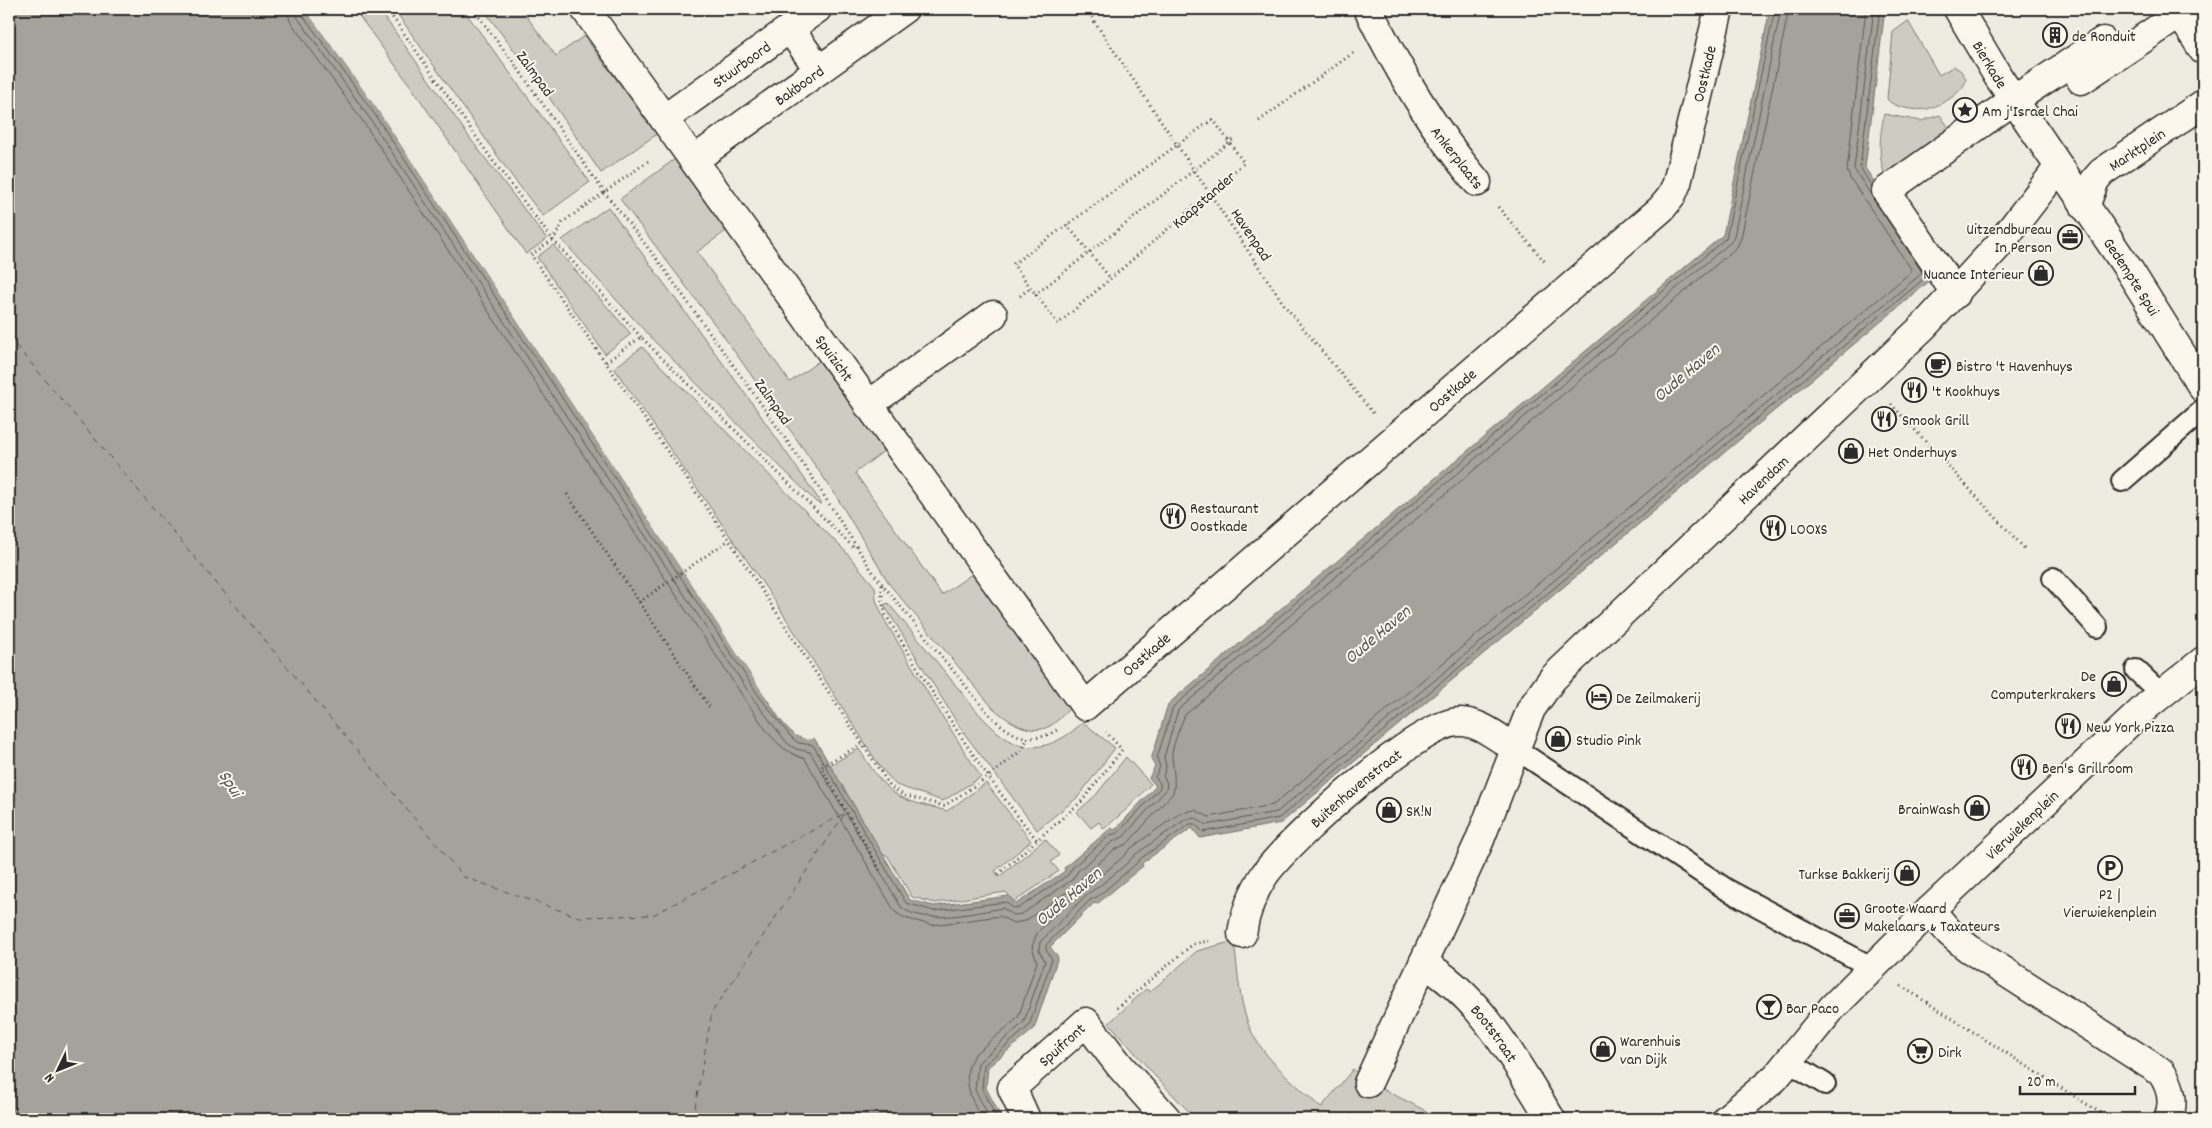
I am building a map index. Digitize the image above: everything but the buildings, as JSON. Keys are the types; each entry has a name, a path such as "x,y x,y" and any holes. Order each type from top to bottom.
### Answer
{"street":[{"name":"Spuizicht","path":"585,9 1085,706"},
{"name":"Stuurboord","path":"664,119 817,9"},
{"name":"Bakboord","path":"694,160 904,9"},
{"name":"Ankerplaats","path":"1368,9 1427,116 1453,154 1477,182"},
{"name":"Oostkade","path":"1085,706 1661,210 1675,190 1719,9"},
{"name":"Bierkade","path":"1958,9 2021,95 2059,167"},
{"path":"2021,95 2071,87 2178,11 2203,50"},
{"path":"790,29 819,70"},
{"path":"1956,294 1886,191 2021,95 2103,42"},
{"name":"Marktplein","path":"2085,207 2095,180 2102,172 2203,104"},
{"name":"Gedempte Spui","path":"2059,167 2154,309 2203,388"},
{"name":"Havendam","path":"1423,963 1494,806 1531,709 1553,678 1956,294 1998,246 2059,167"},
{"path":"868,405 993,315"},
{"name":"Vierwiekenplein","path":"1726,1119 1766,1086 1789,1062 1832,1008 1930,910 2154,699 2203,661"},
{"name":"Buitenhavenstraat","path":"1242,934 1252,897 1265,874 1283,853 1347,794 1417,738 1438,726 1459,722 1480,727 1516,749"},
{"path":"1930,910 1950,933 1968,948 2161,1072 2170,1091 2172,1108 2168,1119"},
{"path":"1368,1083 1423,963"},
{"name":"Bootstraat","path":"1423,963 1442,974 1456,986 1491,1025 1551,1119"},
{"name":"Spuifront","path":"1026,1119 1012,1088 1086,1022 1120,1066 1167,1119"}],"lane":[{"path":"2122,481 2203,410"},
{"path":"2053,578 2097,627"},
{"path":"2136,670 2154,699"},
{"path":"1516,749 1726,889 1871,967"},
{"path":"1789,1062 1825,1084"}],"path":[{"path":"387,9 493,161 553,240 641,337 860,554"},
{"name":"Zalmpad","path":"472,9 519,70 604,192 656,258 764,408 812,477 860,554 882,584 987,712 1008,731 1027,738"},
{"name":"Havenpad","path":"1086,9 1176,146 1296,320 1395,439"},
{"path":"1258,121 1380,33"},
{"name":"Kaapstander","path":"1213,119 1244,163 1058,324 1013,264 1176,146 1213,119"},
{"path":"1035,295 1193,169 1235,138"},
{"path":"652,158 563,222 553,240 531,255 729,540 797,641 890,786 903,794 940,806 947,804 988,777 1023,749 1027,738 1048,735 1085,706"},
{"name":"Ankerplaats","path":"1477,182 1569,290"},
{"path":"1067,225 1111,279"},
{"path":"1023,294 1030,288"},
{"path":"606,362 641,337"},
{"path":"1889,402 2025,549"},
{"path":"567,494 710,708"},
{"path":"639,602 729,540"},
{"path":"882,584 882,602 886,615 948,717 988,777 1038,840"},
{"path":"862,744 821,767 880,870"},
{"path":"998,874 1087,796 1118,755"},
{"path":"1115,1010 1192,944 1202,942"},
{"path":"1871,967 2110,1119"}],"shaded area":[{"path":"354,9 379,9 472,141 547,239 526,254 412,88"},
{"path":"394,9 463,9 590,182 543,216 511,175"},
{"path":"483,9 521,9 556,56 584,36 657,134 601,173 546,93"},
{"path":"1908,21 1939,75 1954,66 1961,71 1966,79 1965,84 1957,93 1945,102 1927,109 1917,110 1894,105 1887,99 1893,32"},
{"path":"1884,114 1921,121 1940,115 1951,131 1886,178 1880,154"},
{"path":"675,159 726,231 697,252 790,382 819,361 884,451 855,473 942,595 972,574 1070,708 1050,726 1035,730 1019,726 993,708 890,585 833,491 722,334 620,199"},
{"path":"608,207 752,403 822,504 816,502 653,340 562,240"},
{"path":"553,245 631,334 605,354 537,257"},
{"path":"642,347 845,551 875,587 876,600 884,619 981,777 943,801 896,785 880,767 775,601 614,368"},
{"path":"888,603 980,715 1007,739 1017,744 1035,747 1053,743 1069,734 1083,722 1115,748 1078,797 1037,830 961,729 884,605"},
{"path":"859,749 889,789 919,804 947,811 986,783 1031,841 995,871 999,877 1045,839 1059,855 1051,862 1059,871 1014,902 1006,892 935,903 912,897 887,855 883,855 830,765"},
{"path":"1126,757 1151,784 1104,829 1099,822 1091,828 1077,812 1096,795"},
{"path":"1234,941 1242,1001 1253,1035 1275,1065 1321,1108 1353,1069 1365,1080 1434,1115 1431,1119 1196,1119 1155,1076 1109,1023 1146,989 1150,992 1197,951"}],"water":[{"path":"9,9 305,9 377,109 778,716 798,736 806,739 814,738 910,900 934,906 1009,896 1016,904 1065,871 1064,868 1111,828 1115,830 1156,786 1149,778 1155,766 1151,760 1168,704 1723,235 1770,9 1885,9 1865,168 1938,274 1281,823 1200,838 1192,828 1142,863 1143,866 1097,904 1094,903 1050,947 1058,957 1034,1029 988,1067 986,1088 1002,1119 9,1119"}],"pier":[{"path":"305,9 308,9 379,108 765,692 797,733 805,737 817,737 808,740 795,735 763,693 377,109"}],"ferry route":[{"path":"9,337 464,877 579,917 653,915 847,812"},
{"path":"693,1119 712,1012 846,812"}],"place":[{"name":"de Ronduit","path":"2055,35"},
{"name":"Am j'Israel Chai","path":"1965,110"},
{"name":"Uitzendbureau In Person","path":"2070,237"},
{"name":"Nuance Interieur","path":"2041,273"},
{"name":"Bistro 't Havenhuys","path":"1938,365"},
{"name":"'t Kookhuys","path":"1914,390"},
{"name":"Smook Grill","path":"1884,419"},
{"name":"Het Onderhuys","path":"1851,451"},
{"name":"Restaurant Oostkade","path":"1173,516"},
{"name":"LOOXS","path":"1773,528"},
{"name":"De Computerkrakers","path":"2114,684"},
{"name":"De Zeilmakerij","path":"1599,697"},
{"name":"New York Pizza","path":"2068,726"},
{"name":"Studio Pink","path":"1558,739"},
{"name":"Ben's Grillroom","path":"2024,767"},
{"name":"BrainWash","path":"1977,808"},
{"name":"SK!N","path":"1389,810"},
{"name":"P2 | Vierwiekenplein","path":"2110,868"},
{"name":"Turkse Bakkerij","path":"1907,873"},
{"name":"Groote Waard Makelaars & Taxateurs","path":"1847,916"},
{"name":"Bar Paco","path":"1769,1007"},
{"name":"Warenhuis van Dijk","path":"1603,1049"},
{"name":"Dirk","path":"1920,1051"}],"water label":[{"name":"Oude Haven","path":"1686,372"},
{"name":"Oude Haven","path":"1377,634"},
{"name":"Spui","path":"231,783"},
{"name":"Oude Haven","path":"1068,896"}]}
